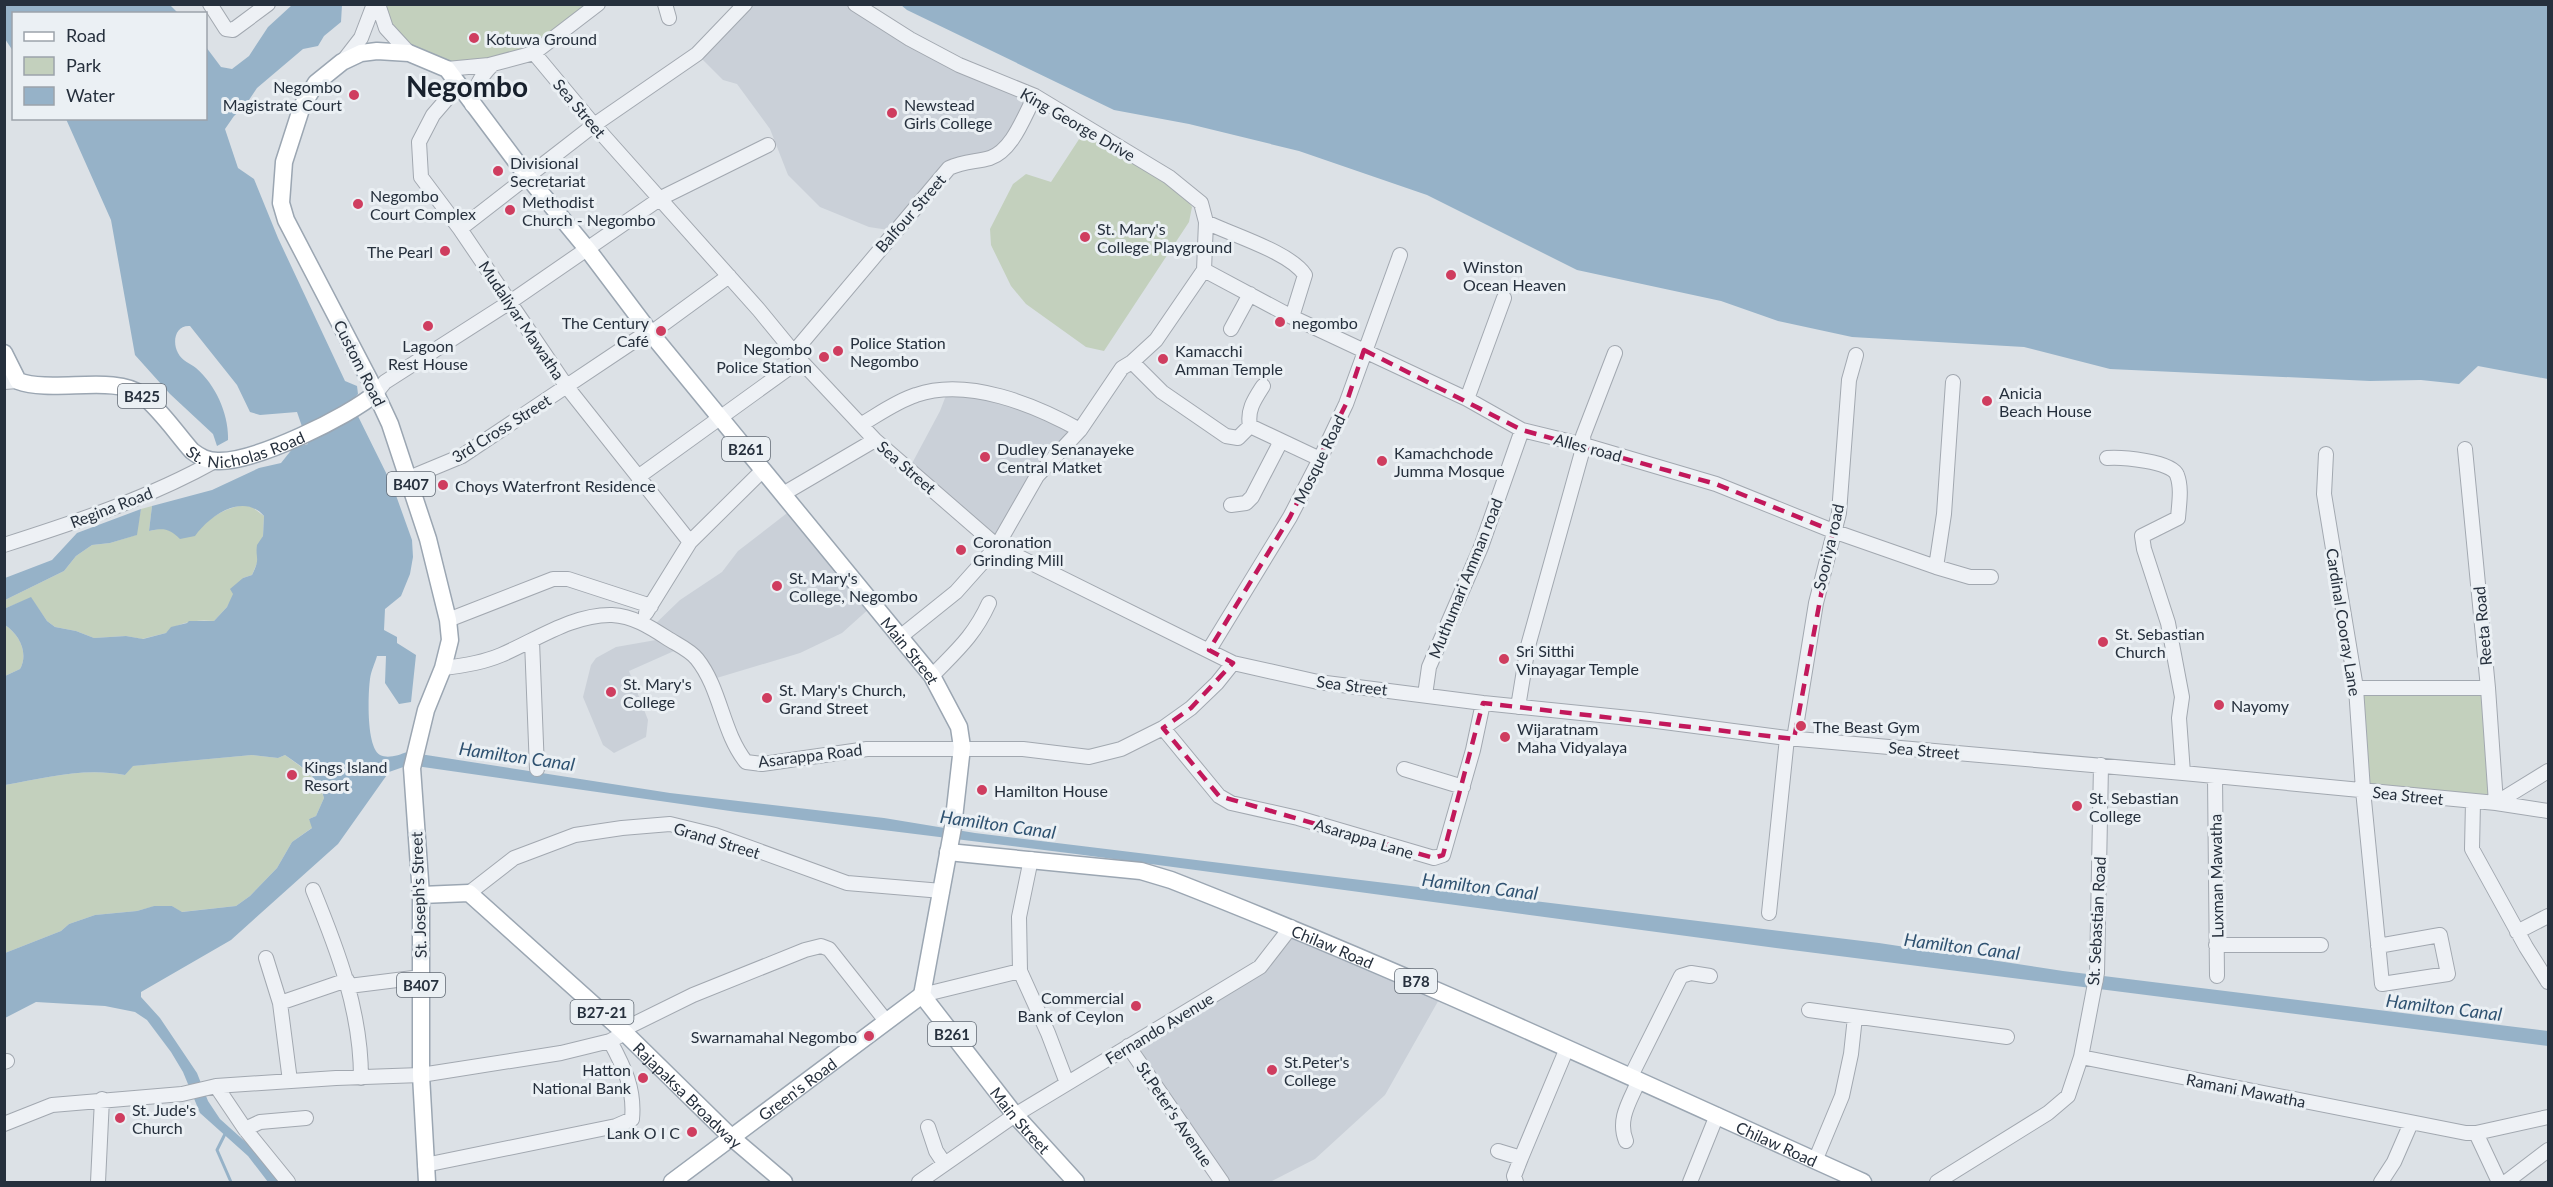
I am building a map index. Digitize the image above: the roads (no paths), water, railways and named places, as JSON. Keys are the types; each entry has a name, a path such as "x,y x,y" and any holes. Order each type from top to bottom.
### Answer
{"main road":[{"name":"Custom Road","path":"410,53 377,51 361,53 342,62 316,83 302,106 284,162 281,203 286,220 390,424 435,562 448,620 450,640 443,669 426,710 415,750 412,788"},
{"path":"410,53 447,69"},
{"name":"Main Street","path":"447,69 526,176 588,249 650,332 932,676 959,727 962,747 953,827 922,995 1015,1115 1076,1182"},
{"name":"St. Nicholas Road","path":"4,353 11,381 32,386 114,386 141,395 192,451 202,459 214,461 263,451 302,435 359,406 376,393"},
{"name":"St. Joseph's Street","path":"412,788 421,895 421,1075 427,1182"},
{"name":"Chilaw Road","path":"948,852 1141,871 1171,880 1291,927 1718,1115 1863,1182"},
{"path":"421,895 468,893"},
{"name":"Rajapaksa Broadway","path":"468,893 731,1137 784,1182"},
{"name":"Green's Road","path":"672,1182 922,995"}],"street":[{"path":"210,4 226,29 233,30 268,4"},
{"path":"376,4 386,28 410,53"},
{"path":"342,62 361,38 376,4"},
{"path":"447,69 492,65 534,53 598,4"},
{"path":"460,229 594,125 697,54 745,4"},
{"name":"King George Drive","path":"855,4 910,39 959,65 1035,96 1168,177 1201,203 1206,222"},
{"name":"Sea Street","path":"534,53 594,125 797,356 875,440 997,546 1233,663 1318,682 1483,704 1649,720 1790,739 2363,790 2496,803 2548,812"},
{"path":"472,105 475,89 481,76 492,65"},
{"name":"Mudaliyar Mawatha","path":"458,86 433,115 419,142 421,177 460,229 567,387 690,542"},
{"name":"Balfour Street","path":"638,477 721,418 797,356 949,168 963,161 991,158 1007,147 1035,96"},
{"path":"376,393 385,382 510,302 660,198 768,145"},
{"path":"900,637 956,592 997,546 1037,476 1080,430 1122,368 1156,340 1204,270 1206,222 1265,247 1300,267 1305,275 1292,316"},
{"name":"Mosque Road","path":"1209,650 1290,517 1320,459 1346,404 1400,255"},
{"name":"Alles road","path":"1204,270 1292,316 1467,399 1522,430 1584,445 1716,484 1833,531 1970,578 1991,577"},
{"name":"3rd Cross Street","path":"409,478 462,456 650,332 729,276"},
{"path":"1231,329 1250,294"},
{"path":"1467,399 1504,298"},
{"path":"1518,707 1528,645 1584,445 1583,436 1615,353"},
{"name":"Sooriya road","path":"1769,913 1790,739 1816,603 1839,513 1849,380 1856,355"},
{"path":"1132,362 1162,393 1226,436 1238,438 1250,426"},
{"path":"1936,567 1944,514 1953,382"},
{"path":"1250,426 1248,417 1250,408 1263,386"},
{"path":"862,424 914,395 952,389 1001,396 1035,407 1080,430"},
{"path":"1250,426 1320,459"},
{"name":"Muthumari Amman road","path":"1425,695 1429,667 1481,547 1522,430"},
{"path":"783,494 875,440"},
{"path":"1231,505 1246,502 1251,498 1281,441"},
{"name":"Reeta Road","path":"2465,449 2488,688 2496,803"},
{"name":"Cardinal Cooray Lane","path":"2326,454 2324,494 2356,688 2363,790 2378,946 2382,984 2448,974 2440,935 2378,946"},
{"path":"2107,458 2120,457 2170,467 2176,473 2180,488 2178,518 2142,536 2144,549 2168,623 2182,697 2179,718 2183,773"},
{"name":"Regina Road","path":"4,545 76,522 152,492 214,461"},
{"path":"639,621 651,606 690,542 763,470"},
{"path":"448,620 554,579 568,579 651,606"},
{"path":"932,676 970,638 989,603"},
{"name":"Asarappa Road","path":"443,669 498,656 576,621 613,615 639,621 652,627 696,657 710,681 737,750 746,762 762,764 867,749 962,747 1023,749 1089,757 1121,748 1163,728 1191,708 1217,683 1233,663"},
{"path":"532,641 537,769"},
{"path":"2356,688 2488,688"},
{"name":"Asarappa Lane","path":"1163,728 1219,796 1231,803 1298,818 1434,858 1443,855 1463,787 1483,704"},
{"name":"St. Sebastian Road","path":"1937,1182 2048,1113 2068,1096 2081,1057 2097,973 2101,765"},
{"path":"1404,769 1463,787"},
{"path":"2496,803 2548,771"},
{"name":"Luxman Mawatha","path":"2215,777 2217,976"},
{"path":"2473,802 2472,849 2517,932 2548,982"},
{"name":"Grand Street","path":"468,893 514,858 574,836 622,828 670,824 715,835 847,884 942,891"},
{"path":"1031,859 1019,917 1020,971 1048,1033 1067,1083"},
{"path":"313,890 348,983 361,1053 361,1077"},
{"path":"2517,932 2548,916"},
{"name":"Fernando Avenue","path":"919,1182 1015,1115 1260,967 1291,927"},
{"path":"2216,945 2320,945"},
{"path":"4,1124 52,1104 182,1094 211,1087 421,1075 561,1053 619,1034 693,995 805,950 821,946 829,949 886,1021"},
{"path":"266,958 280,1003 290,1081"},
{"path":"922,995 1020,971"},
{"path":"1626,1142 1622,1131 1622,1119 1635,1078 1681,976 1691,973 1710,976"},
{"path":"280,1003 348,983 421,977"},
{"path":"1809,1010 2007,1037"},
{"path":"1815,1161 1842,1096 1851,1054 1855,1017"},
{"path":"425,1165 616,1126 632,1119 630,1083 619,1034"},
{"name":"St.Peter's Avenue","path":"1128,1046 1222,1182"},
{"path":"1516,1182 1514,1176 1567,1048"},
{"name":"Ramani Mawatha","path":"2081,1057 2411,1123 2476,1133 2548,1117"},
{"path":"211,1087 288,1182"},
{"path":"98,1182 102,1099"},
{"path":"1690,1182 1718,1115"},
{"path":"245,1129 260,1122 306,1118"},
{"path":"2381,1182 2394,1162 2411,1123"},
{"path":"928,1127 936,1151 944,1163"},
{"path":"2476,1133 2499,1182"},
{"path":"2506,1182 2548,1150"},
{"path":"1498,1151 1521,1158"}],"water":[{"path":"169,4 177,12 12,12 12,50 5,39 5,5"},
{"path":"292,5 342,5 341,22 324,36 318,46 303,49 257,88 225,129 238,168 254,179 278,238 345,381 357,386 358,394 351,402 393,487 412,540 413,557 410,574 401,596 385,609 384,630 397,637 397,643 416,655 411,702 399,704 385,683 386,656 377,656 370,679 369,708 372,742 380,755 390,757 407,752 670,793 884,818 975,833 1879,943 2063,971 2548,1031 2548,1046 737,812 409,765 389,772 338,844 231,940 141,992 141,997 160,1018 197,1073 208,1101 220,1119 259,1154 282,1182 268,1182 248,1156 200,1113 183,1072 171,1052 147,1020 135,1012 105,1006 36,1002 5,1018 5,953 61,931 69,924 95,915 137,911 154,906 172,906 182,912 236,906 250,896 277,868 292,842 312,828 309,819 316,816 324,798 322,791 309,773 285,755 278,758 252,755 133,766 125,775 80,773 5,785 5,676 20,669 23,663 23,650 15,633 5,625 6,608 31,597 47,621 55,627 76,631 94,638 126,636 143,639 166,633 171,627 189,621 214,621 227,607 233,594 230,589 243,578 252,575 255,569 257,545 263,536 264,516 256,509 246,506 227,510 209,521 195,536 180,539 166,530 149,531 152,506 212,490 259,468 281,463 293,448 308,444 297,412 260,415 250,412 237,385 190,326 185,326 176,335 176,349 184,360 196,368 210,383 224,411 228,440 217,446 213,434 170,394 135,355 111,220 66,120 207,120 207,48 221,67 232,69 249,56 268,27"},
{"path":"901,5 2548,5 2548,379 2478,366 2459,384 2421,380 2370,381 2110,369 2024,347 1852,337 1778,321 1721,301 1577,270 1427,195 1299,151 1189,124 1114,110 907,10"},
{"path":"141,509 137,535 110,543 92,545 76,556 64,571 5,600 5,578 52,560 77,533"}],"waterway":[{"path":"226,1132 217,1150 231,1182"}],"place":[{"name":"Kotuwa Ground","path":"474,38"},
{"name":"Negombo Magistrate Court","path":"354,95"},
{"name":"Newstead Girls College","path":"892,113"},
{"name":"Divisional Secretariat","path":"498,171"},
{"name":"Negombo Court Complex","path":"358,204"},
{"name":"Methodist Church - Negombo","path":"510,210"},
{"name":"St. Mary's College Playground","path":"1085,237"},
{"name":"The Pearl","path":"445,251"},
{"name":"Winston Ocean Heaven","path":"1451,275"},
{"name":"negombo","path":"1280,322"},
{"name":"Lagoon Rest House","path":"428,326"},
{"name":"The Century Café","path":"661,331"},
{"name":"Police Station Negombo","path":"838,351"},
{"name":"Negombo Police Station","path":"824,357"},
{"name":"Kamacchi Amman Temple","path":"1163,359"},
{"name":"Anicia Beach House","path":"1987,401"},
{"name":"Dudley Senanayeke Central Matket","path":"985,457"},
{"name":"Kamachchode Jumma Mosque","path":"1382,461"},
{"name":"Choys Waterfront Residence","path":"443,485"},
{"name":"Coronation Grinding Mill","path":"961,550"},
{"name":"St. Mary's College, Negombo","path":"777,586"},
{"name":"St. Sebastian Church","path":"2103,642"},
{"name":"Sri Sitthi Vinayagar Temple","path":"1504,659"},
{"name":"St. Mary's College","path":"611,692"},
{"name":"St. Mary's Church, Grand Street","path":"767,698"},
{"name":"Nayomy","path":"2219,705"},
{"name":"The Beast Gym","path":"1801,726"},
{"name":"Wijaratnam Maha Vidyalaya","path":"1505,737"},
{"name":"Kings Island Resort","path":"292,775"},
{"name":"Hamilton House","path":"982,790"},
{"name":"St. Sebastian College","path":"2077,806"},
{"name":"Commercial Bank of Ceylon","path":"1136,1006"},
{"name":"Swarnamahal Negombo","path":"869,1036"},
{"name":"St.Peter's College","path":"1272,1070"},
{"name":"Hatton National Bank","path":"643,1078"},
{"name":"St. Jude's Church","path":"120,1118"},
{"name":"Lank O I C","path":"692,1132"}],"district":[{"name":"Negombo","path":"467,86"}],"water label":[{"name":"Hamilton Canal","path":"517,756"},
{"name":"Hamilton Canal","path":"998,824"},
{"name":"Hamilton Canal","path":"1480,886"},
{"name":"Hamilton Canal","path":"1962,946"},
{"name":"Hamilton Canal","path":"2444,1007"}]}
